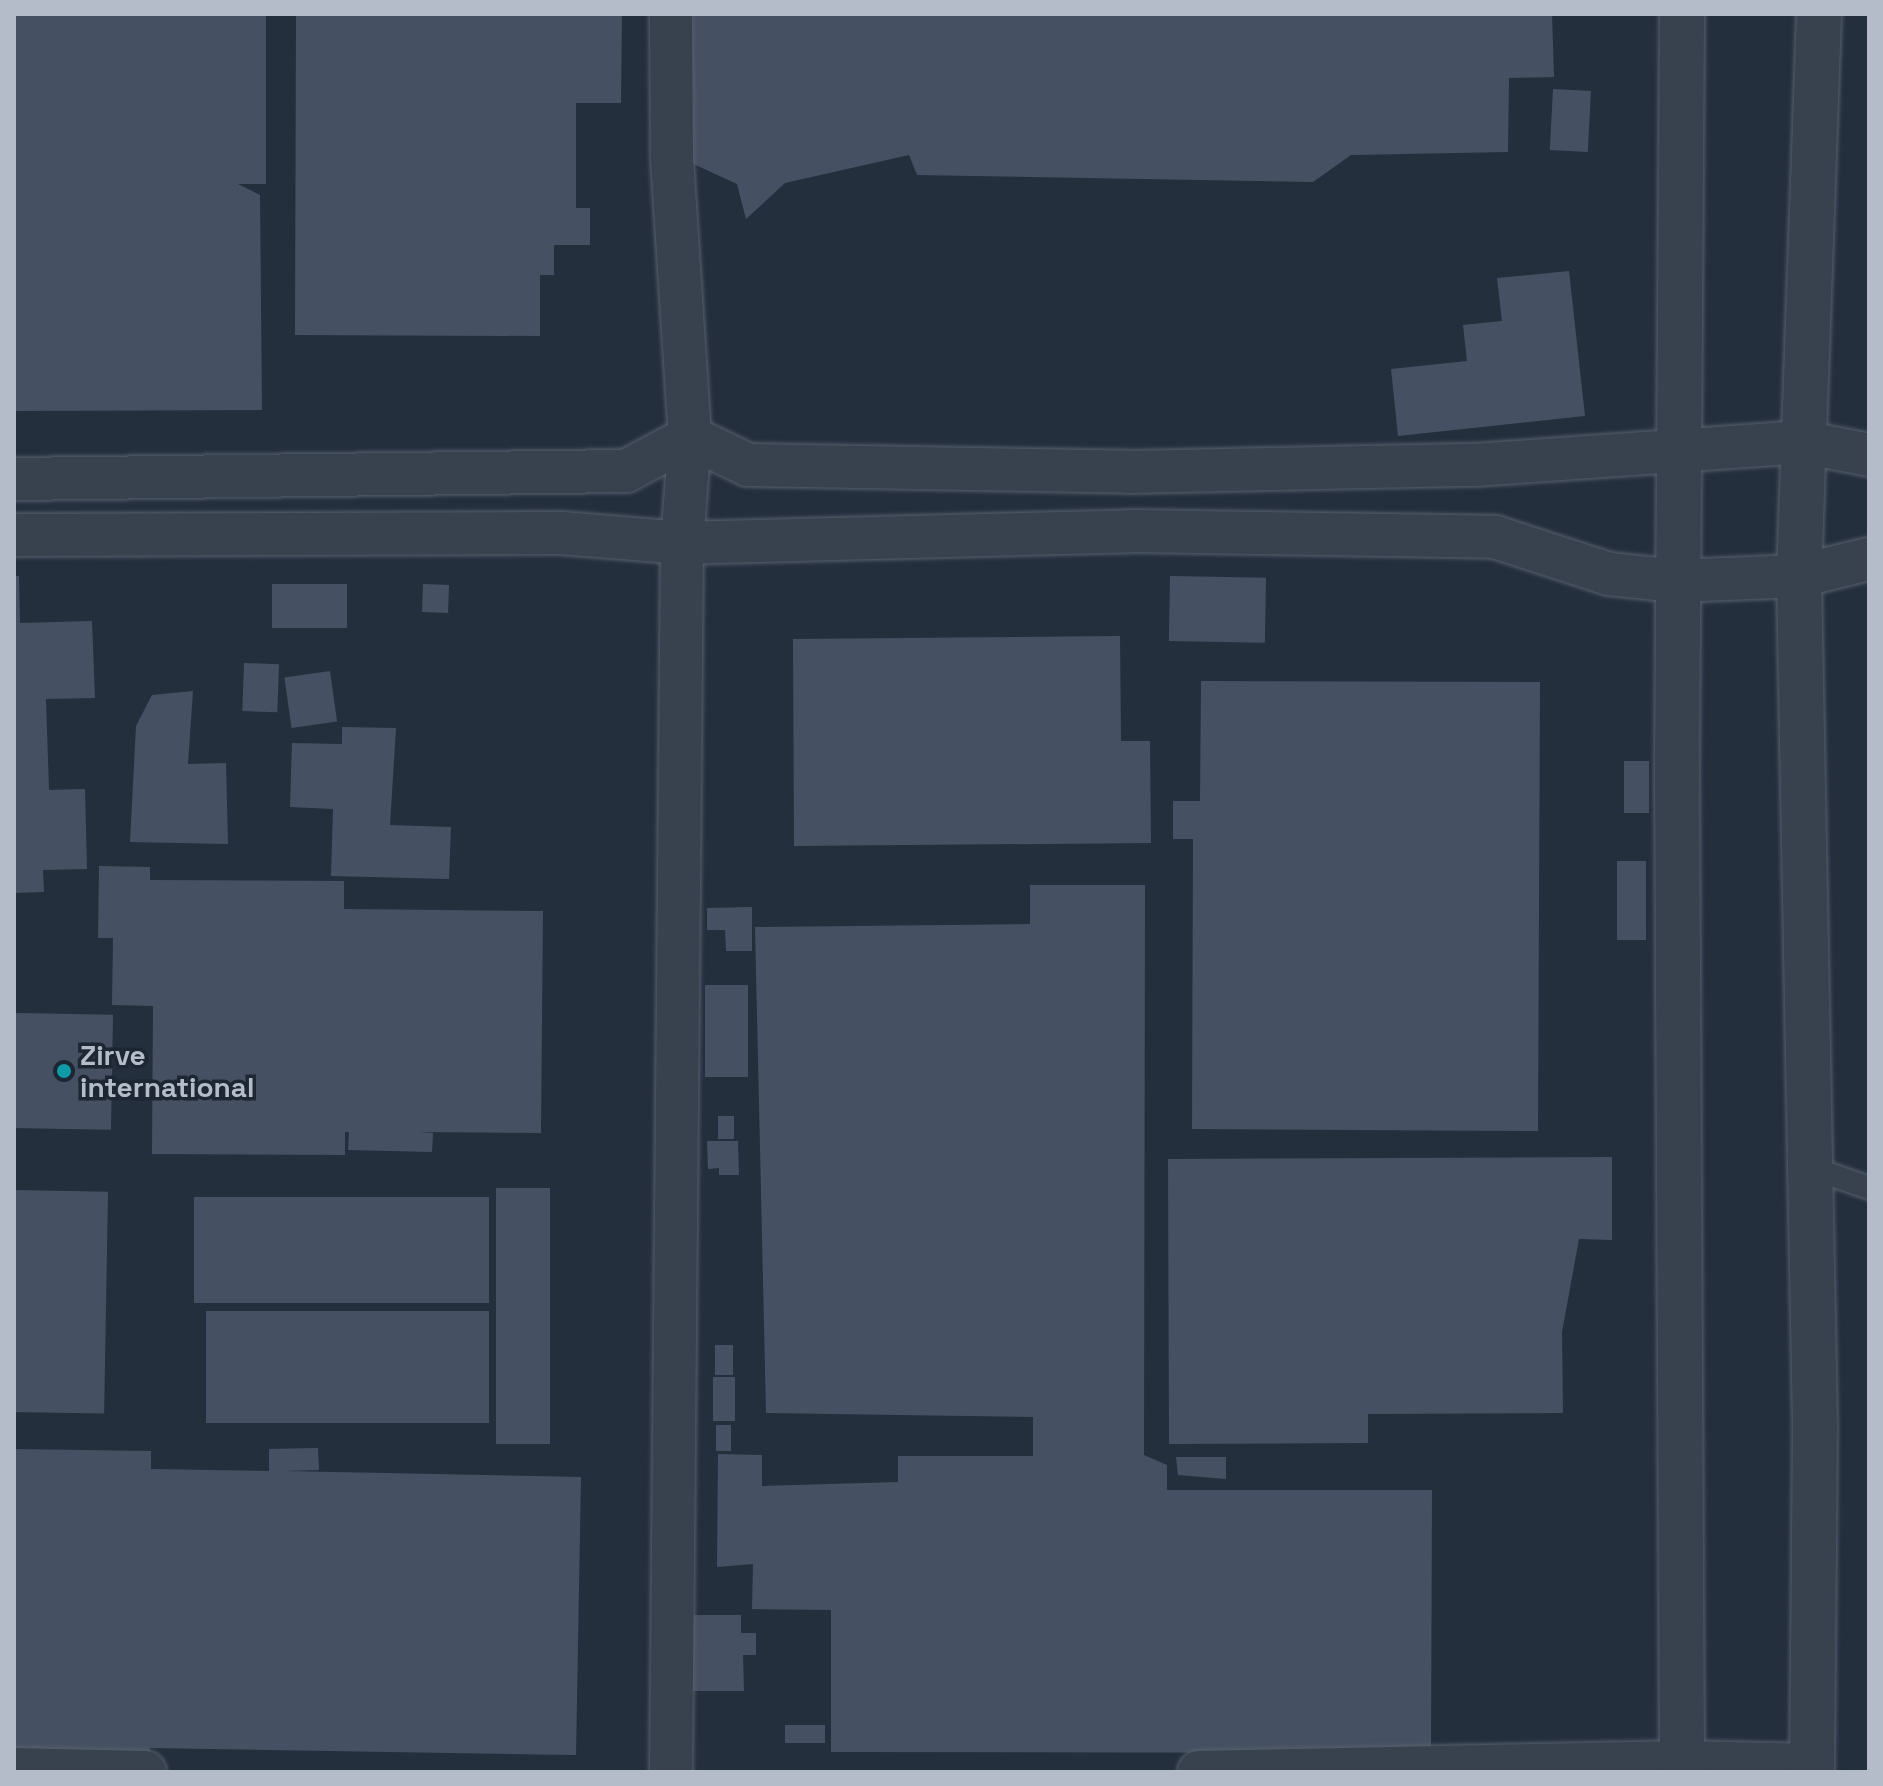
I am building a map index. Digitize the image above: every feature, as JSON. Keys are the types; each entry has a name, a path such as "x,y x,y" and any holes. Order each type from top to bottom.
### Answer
{"street":[{"path":"671,14 672,160 690,437 682,543 671,1772"},
{"path":"1682,14 1677,581 1682,1767"},
{"path":"1199,1772 1812,1768 1812,1168 1799,576 1819,14"},
{"path":"690,437 748,465 1130,472 1475,465 1803,442 1869,455"},
{"path":"14,479 626,471 690,437"},
{"path":"1130,472 1133,531"},
{"path":"188,532 190,479"},
{"path":"14,535 561,533 682,543 1133,531 1495,537 1609,574 1677,581 1799,576 1869,559"},
{"path":"14,1769 145,1772"}],"lane":[{"path":"1812,1168 1869,1188"}],"building":[{"path":"14,14 266,14 266,184 238,184 260,195 262,410 14,411"},
{"path":"296,14 622,14 621,103 576,103 576,208 590,208 590,245 554,245 554,275 540,275 540,336 295,335"},
{"path":"685,14 1552,14 1554,77 1509,78 1508,152 1351,155 1313,182 917,175 909,155 785,183 746,219 737,184 687,161"},
{"path":"1553,89 1591,91 1588,152 1550,150"},
{"path":"1569,271 1585,416 1398,436 1391,369 1467,361 1463,325 1502,321 1497,278"},
{"path":"14,576 19,576 20,623 92,621 95,698 46,699 49,790 85,789 87,869 43,870 44,892 14,893"},
{"path":"1170,576 1266,578 1265,643 1169,641"},
{"path":"272,584 347,584 347,628 272,628"},
{"path":"423,584 449,585 448,613 422,612"},
{"path":"1120,636 1121,741 1150,741 1151,843 794,846 793,639"},
{"path":"244,663 279,664 277,712 242,711"},
{"path":"330,671 337,722 292,728 284,677"},
{"path":"1201,681 1540,682 1538,1131 1192,1129 1193,839 1173,839 1173,801 1200,801"},
{"path":"193,691 188,764 226,763 228,844 130,842 136,726 152,695"},
{"path":"342,727 396,728 390,825 451,827 449,879 331,876 333,809 290,807 292,743 342,744"},
{"path":"1624,761 1649,761 1649,813 1624,813"},
{"path":"1617,861 1646,861 1646,940 1617,940"},
{"path":"99,866 150,867 150,880 344,881 344,909 543,911 541,1133 419,1132 433,1133 432,1152 348,1150 349,1132 345,1132 345,1155 152,1154 153,1006 112,1005 113,938 98,938"},
{"path":"1030,885 1145,885 1144,1455 1167,1465 1167,1490 1432,1490 1431,1753 831,1752 831,1610 752,1609 753,1564 717,1567 718,1454 762,1455 762,1486 898,1482 898,1456 1033,1456 1033,1417 766,1413 755,927 1030,924"},
{"path":"752,907 752,951 726,951 725,930 707,930 707,908"},
{"path":"705,985 748,985 748,1077 705,1077"},
{"name":"Zirve international","path":"14,1013 113,1015 111,1130 14,1128"},
{"path":"718,1116 734,1116 734,1139 718,1139"},
{"path":"707,1141 738,1141 739,1175 719,1175 719,1168 708,1169"},
{"path":"1612,1157 1612,1240 1579,1239 1562,1332 1563,1413 1368,1414 1368,1443 1169,1444 1168,1159"},
{"path":"496,1188 550,1188 550,1444 496,1444"},
{"path":"14,1190 108,1192 104,1414 14,1412"},
{"path":"194,1197 489,1197 489,1303 194,1303"},
{"path":"206,1311 489,1311 489,1423 206,1423"},
{"path":"715,1345 733,1345 733,1375 715,1375"},
{"path":"713,1377 735,1377 735,1421 713,1421"},
{"path":"716,1425 731,1425 731,1451 716,1451"},
{"path":"318,1448 319,1470 284,1471 581,1477 576,1755 150,1748 150,1752 14,1750 14,1449 151,1451 151,1469 269,1471 269,1449"},
{"path":"1176,1457 1226,1457 1226,1479 1178,1475"},
{"path":"685,1615 741,1615 741,1633 756,1633 756,1655 743,1655 744,1691 686,1691"},
{"path":"785,1725 825,1725 825,1743 785,1743"}],"place":[{"name":"Zirve international","path":"64,1071"}]}
